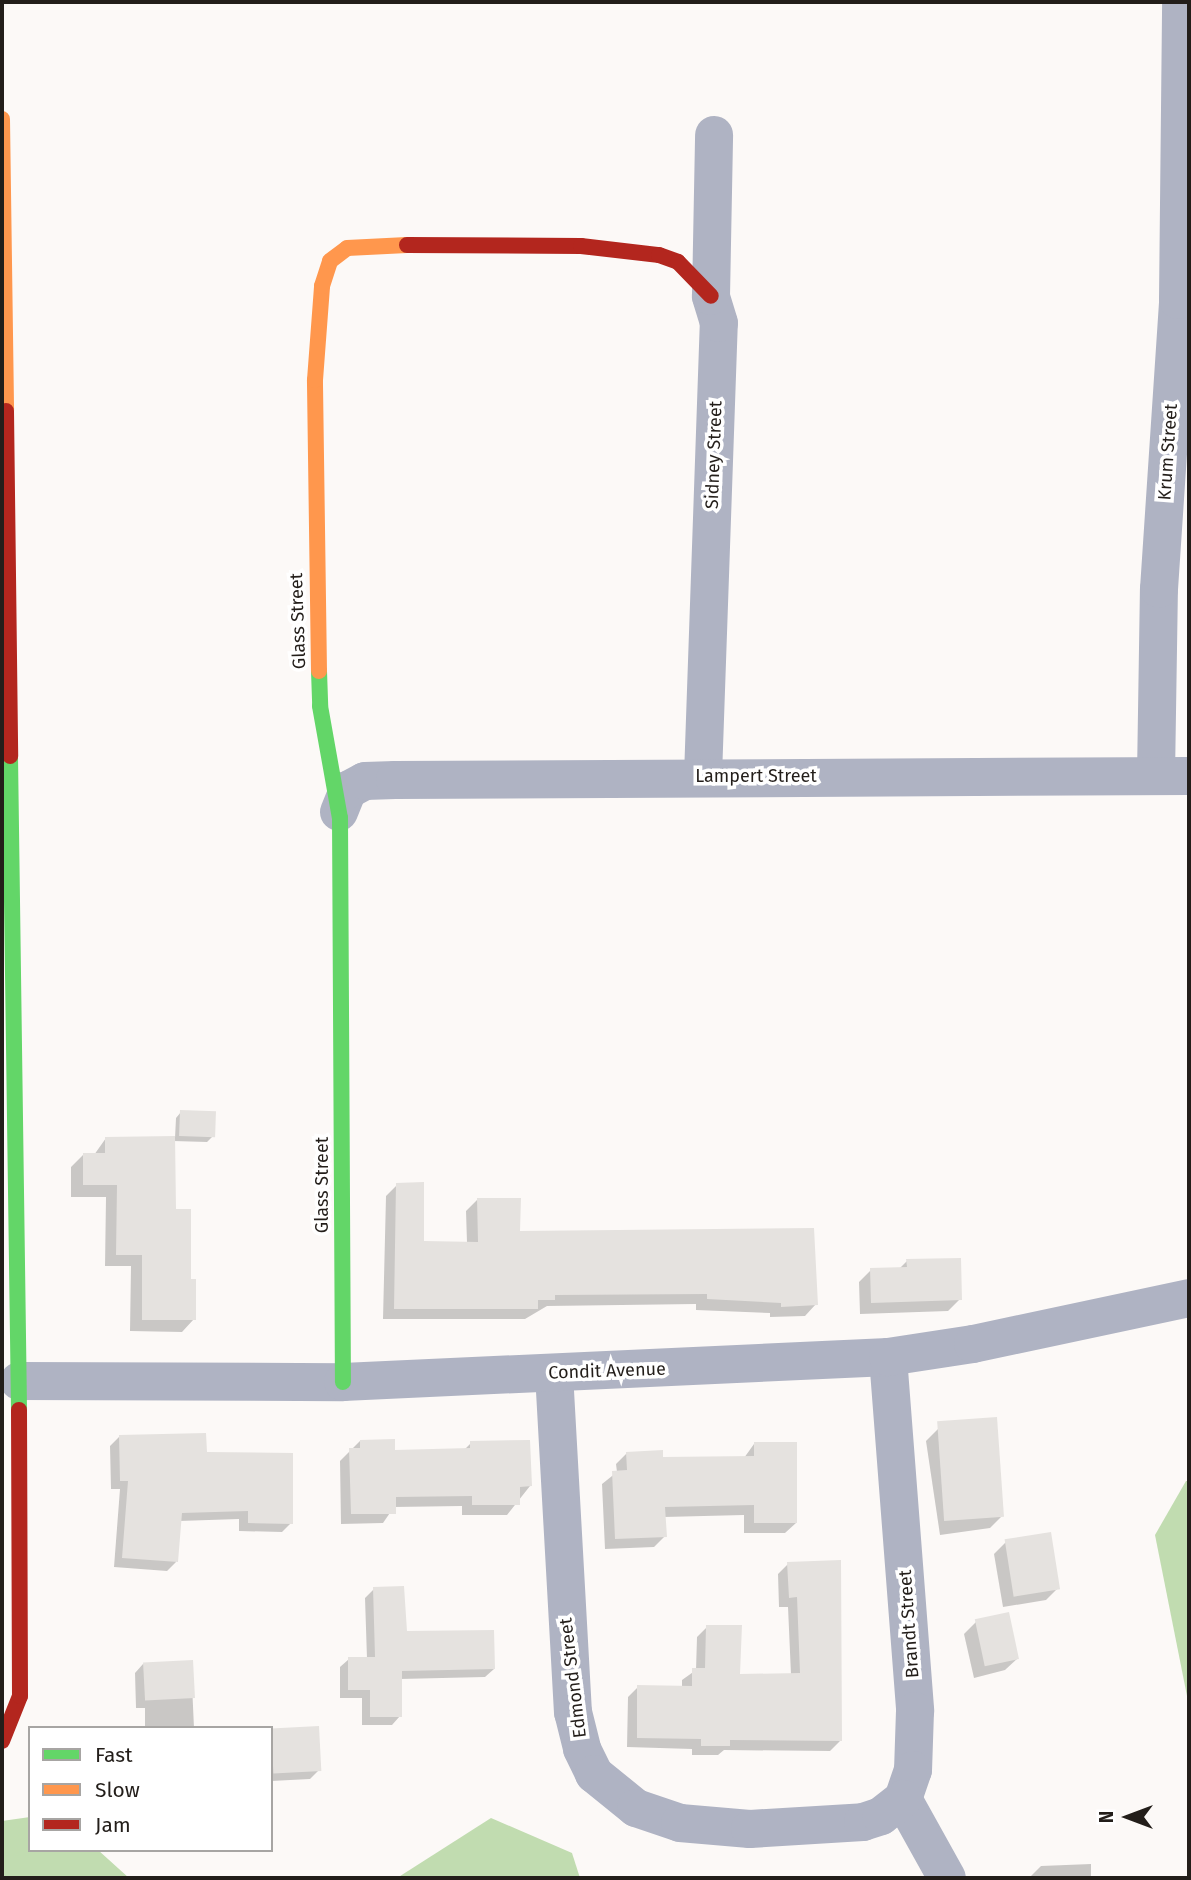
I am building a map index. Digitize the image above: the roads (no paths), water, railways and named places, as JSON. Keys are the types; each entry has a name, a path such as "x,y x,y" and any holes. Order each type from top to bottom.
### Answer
{"street":[{"name":"Krum Street","path":"1172,776 1159,589 1178,300 1181,2"},
{"path":"2,119 19,1381 20,1696 2,1741"},
{"name":"Sidney Street","path":"703,776 719,324 711,296 714,135"},
{"name":"Glass Street","path":"343,1381 339,812 320,706 315,537 315,380 322,286 330,261 347,248 363,245 581,246 659,255 678,262 711,296"},
{"name":"Lampert Street","path":"339,812 348,790 365,781 703,776 1172,776"},
{"name":"Condit Avenue","path":"19,1381 343,1381 888,1357 972,1344 1189,1298"},
{"name":"Brandt Street","path":"888,1357 915,1711 913,1770 903,1799"},
{"name":"Edmond Street","path":"554,1373 573,1712 582,1749 594,1774 636,1808 680,1823 750,1829 863,1822 881,1816 903,1799"},
{"path":"903,1799 947,1878"}]}
